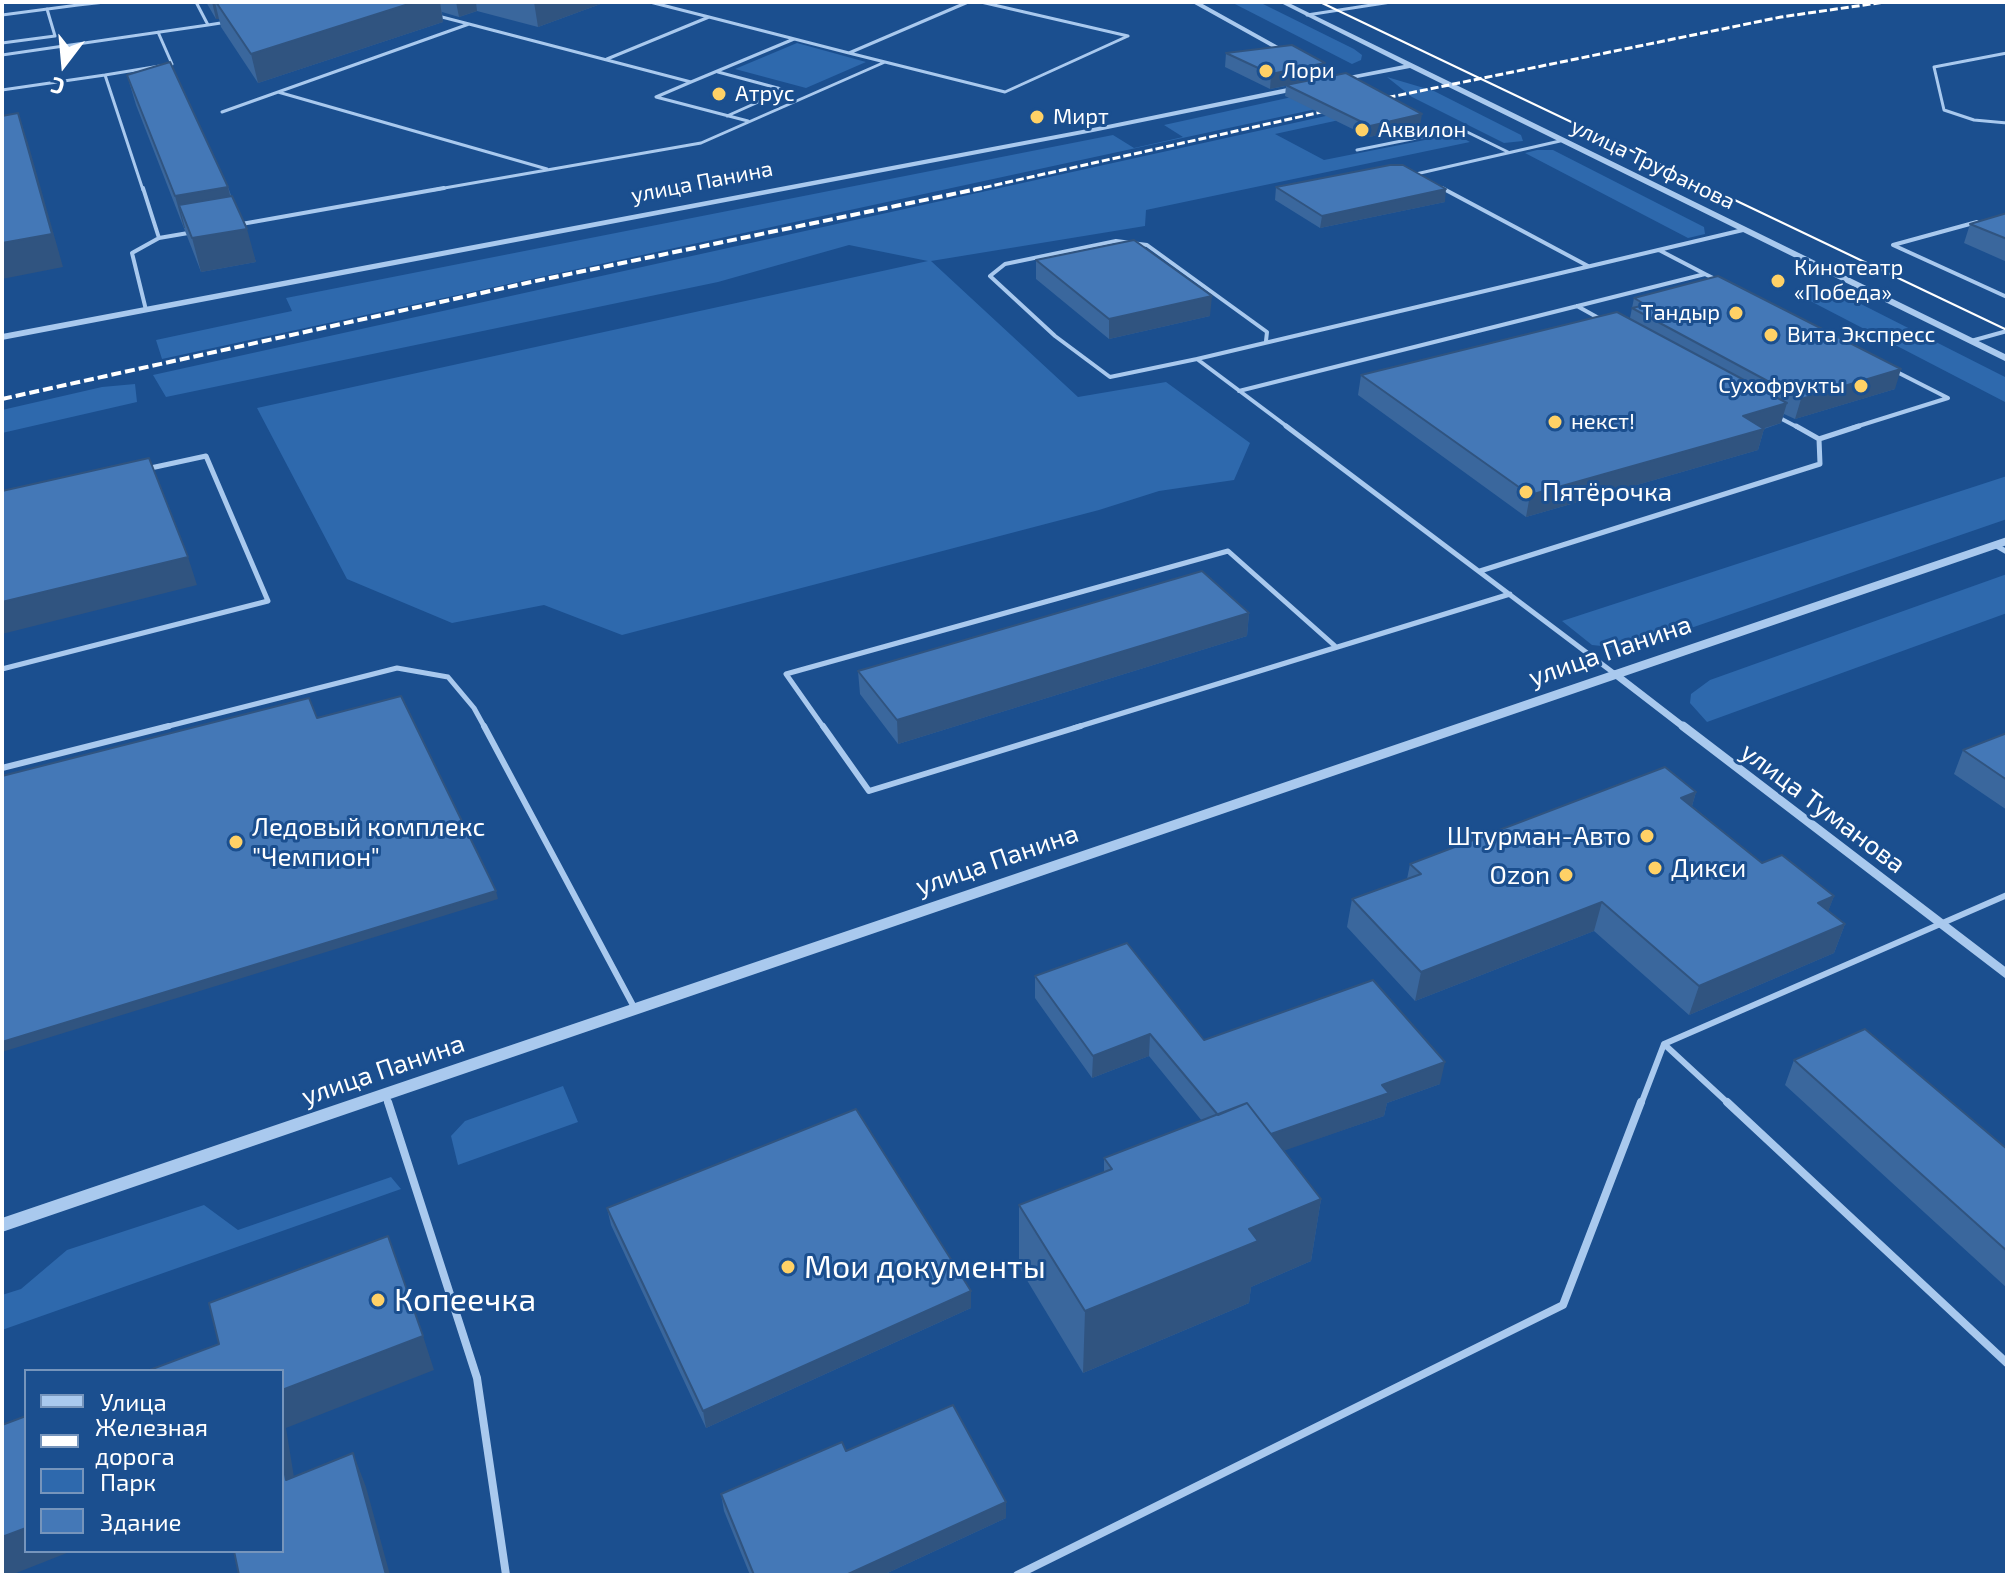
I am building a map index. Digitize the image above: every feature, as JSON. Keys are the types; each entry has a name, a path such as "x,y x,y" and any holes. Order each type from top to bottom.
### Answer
{"street":[{"path":"1195,2 1288,54"},
{"name":"улица Труфанова","path":"1282,2 2007,359"},
{"path":"1321,83 1333,78 1408,66"},
{"name":"улица Панина","path":"2,337 1078,133 1306,86"},
{"name":"улица Панина","path":"2,1225 1615,674 2003,546"},
{"name":"улица Туманова","path":"1615,674 2007,974"}],"lane":[{"path":"2,15 105,2"},
{"path":"196,2 208,25"},
{"path":"650,2 1005,92 1128,36 981,2"},
{"path":"849,53 968,2"},
{"path":"1307,15 1391,2"},
{"path":"2,43 55,36 47,9"},
{"path":"428,13 691,82"},
{"path":"606,60 709,17"},
{"path":"2,55 240,20"},
{"path":"222,112 469,24"},
{"path":"2,90 172,64 158,32"},
{"path":"750,122 656,97 794,39"},
{"path":"2007,53 1934,67 1944,110 1974,120 2007,123"},
{"path":"235,225 701,143 885,62"},
{"path":"717,72 785,90 727,116"},
{"path":"105,75 159,238"},
{"path":"278,92 550,170"},
{"path":"2,112 5,134 2,136"},
{"path":"1357,150 1461,129 1508,152"},
{"path":"1560,141 1414,173 1588,266"},
{"path":"1979,221 1893,245 2007,297"},
{"path":"146,310 132,253 159,238 204,230"},
{"path":"1266,341 1267,332 1147,245 1116,241 1005,264 990,276 1055,336 1110,377 1197,359 1743,230"},
{"path":"1659,250 1732,288"},
{"path":"1239,391 1705,274"},
{"path":"1577,306 1617,328"},
{"path":"1971,341 2007,331"},
{"path":"1197,359 1615,674"},
{"path":"1765,410 1819,439 1948,398 1881,364"},
{"path":"1480,571 1820,464 1819,439"},
{"path":"2,669 268,601 206,456 133,472"},
{"path":"1335,646 1228,551 786,674 869,791 1510,594"},
{"path":"2,768 397,668 448,677 474,708 635,1009"},
{"path":"1017,1575 1563,1305 1664,1044 2007,895"},
{"path":"1664,1044 2007,1363"},
{"path":"385,1094 477,1378 506,1575"}],"green space":[{"path":"1231,2 1259,2 1354,49 1362,55 1361,60 1352,64"},
{"path":"797,43 866,62 806,88 735,69"},
{"path":"1387,77 1434,91 1521,135 1523,141 1504,143 1412,97"},
{"path":"1356,83 1381,95 162,359 156,340 292,311 286,298 1113,135 1134,148 1183,137 1164,125"},
{"path":"1389,102 1399,107 1275,134 1324,160 1455,134 1470,142 1146,210 1145,226 931,261 1078,397 1166,382 1250,443 1234,480 1159,491 1099,510 622,635 544,605 452,623 347,579 257,408 928,261 849,245 718,282 166,397 153,375"},
{"path":"1553,150 1704,227 1705,234 1688,238 1525,153"},
{"path":"1815,286 1853,300 2007,378 2007,403 1793,292"},
{"path":"135,384 137,402 2,433 2,410 102,387"},
{"path":"2007,476 2007,519 1630,649 1592,645 1562,621"},
{"path":"2007,574 2007,613 1707,722 1690,703 1691,694 1710,680"},
{"path":"563,1086 578,1122 458,1165 451,1136 465,1121"},
{"path":"391,1177 401,1189 2,1330 2,1295 21,1289 67,1250 204,1205 238,1230"}],"building":[{"path":"216,2 415,2 251,54"},
{"path":"1292,45 1325,63 1271,74 1226,53"},
{"path":"170,62 228,187 175,196 127,75"},
{"path":"1346,73 1422,114 1370,126 1286,85"},
{"path":"18,113 52,234 2,243 2,116"},
{"path":"1403,165 1446,189 1322,216 1276,187"},
{"path":"232,196 247,229 192,238 179,205"},
{"path":"2007,213 2007,239 1970,224"},
{"path":"1134,240 1212,296 1109,319 1036,260"},
{"path":"1718,276 1901,369 1801,399 1632,308 1646,305 1634,298"},
{"name":"некст!","path":"1617,312 1787,403 1743,416 1764,429 1530,495 1361,375"},
{"path":"149,458 188,557 2,602 2,491"},
{"path":"1202,571 1249,613 897,720 858,671"},
{"name":"Ледовый комплекс \"Чемпион\"","path":"401,696 496,891 2,1042 2,776 309,698 317,718"},
{"path":"2007,733 2007,780 1963,750"},
{"path":"1665,767 1696,792 1681,798 1762,863 1782,855 1834,896 1818,903 1845,924 1699,986 1602,902 1421,972 1352,899 1421,874 1410,864"},
{"path":"1127,943 1204,1040 1373,980 1445,1062 1382,1085 1389,1093 1271,1134 1247,1103 1218,1115 1150,1034 1093,1056 1035,976"},
{"path":"1865,1029 2007,1149 2007,1251 1794,1060"},
{"path":"1247,1103 1321,1199 1249,1229 1258,1241 1085,1311 1019,1205 1112,1169 1104,1158"},
{"name":"Мои документы","path":"856,1109 971,1291 703,1411 607,1208"},
{"path":"388,1236 423,1336 284,1389 284,1369 152,1369 219,1344 209,1303"},
{"path":"953,1405 1006,1502 846,1575 754,1575 721,1494 842,1442 846,1451"},
{"path":"24,1417 24,1529 2,1537 2,1425"},
{"path":"353,1453 386,1575 239,1575 234,1553 284,1553 284,1469 286,1480"}],"tram line":[{"path":"1320,2 2007,330"}],"railway":[{"path":"1366,102 1781,17 1885,2"},
{"path":"981,188 1339,108"},
{"path":"2,399 531,282 981,188"},
{"path":"973,190 981,188"}],"place":[{"name":"Лори","path":"1266,71"},
{"name":"Атрус","path":"719,94"},
{"name":"Мирт","path":"1037,117"},
{"name":"Аквилон","path":"1362,130"},
{"name":"Кинотеатр «Победа»","path":"1778,281"},
{"name":"Тандыр","path":"1736,313"},
{"name":"Вита Экспресс","path":"1771,335"},
{"name":"Сухофрукты","path":"1861,386"},
{"name":"некст!","path":"1555,422"},
{"name":"Пятёрочка","path":"1526,492"},
{"name":"Штурман-Авто","path":"1647,836"},
{"name":"Ледовый комплекс \"Чемпион\"","path":"236,842"},
{"name":"Дикси","path":"1655,868"},
{"name":"Ozon","path":"1566,875"},
{"name":"Мои документы","path":"788,1267"},
{"name":"Копеечка","path":"378,1300"}]}
